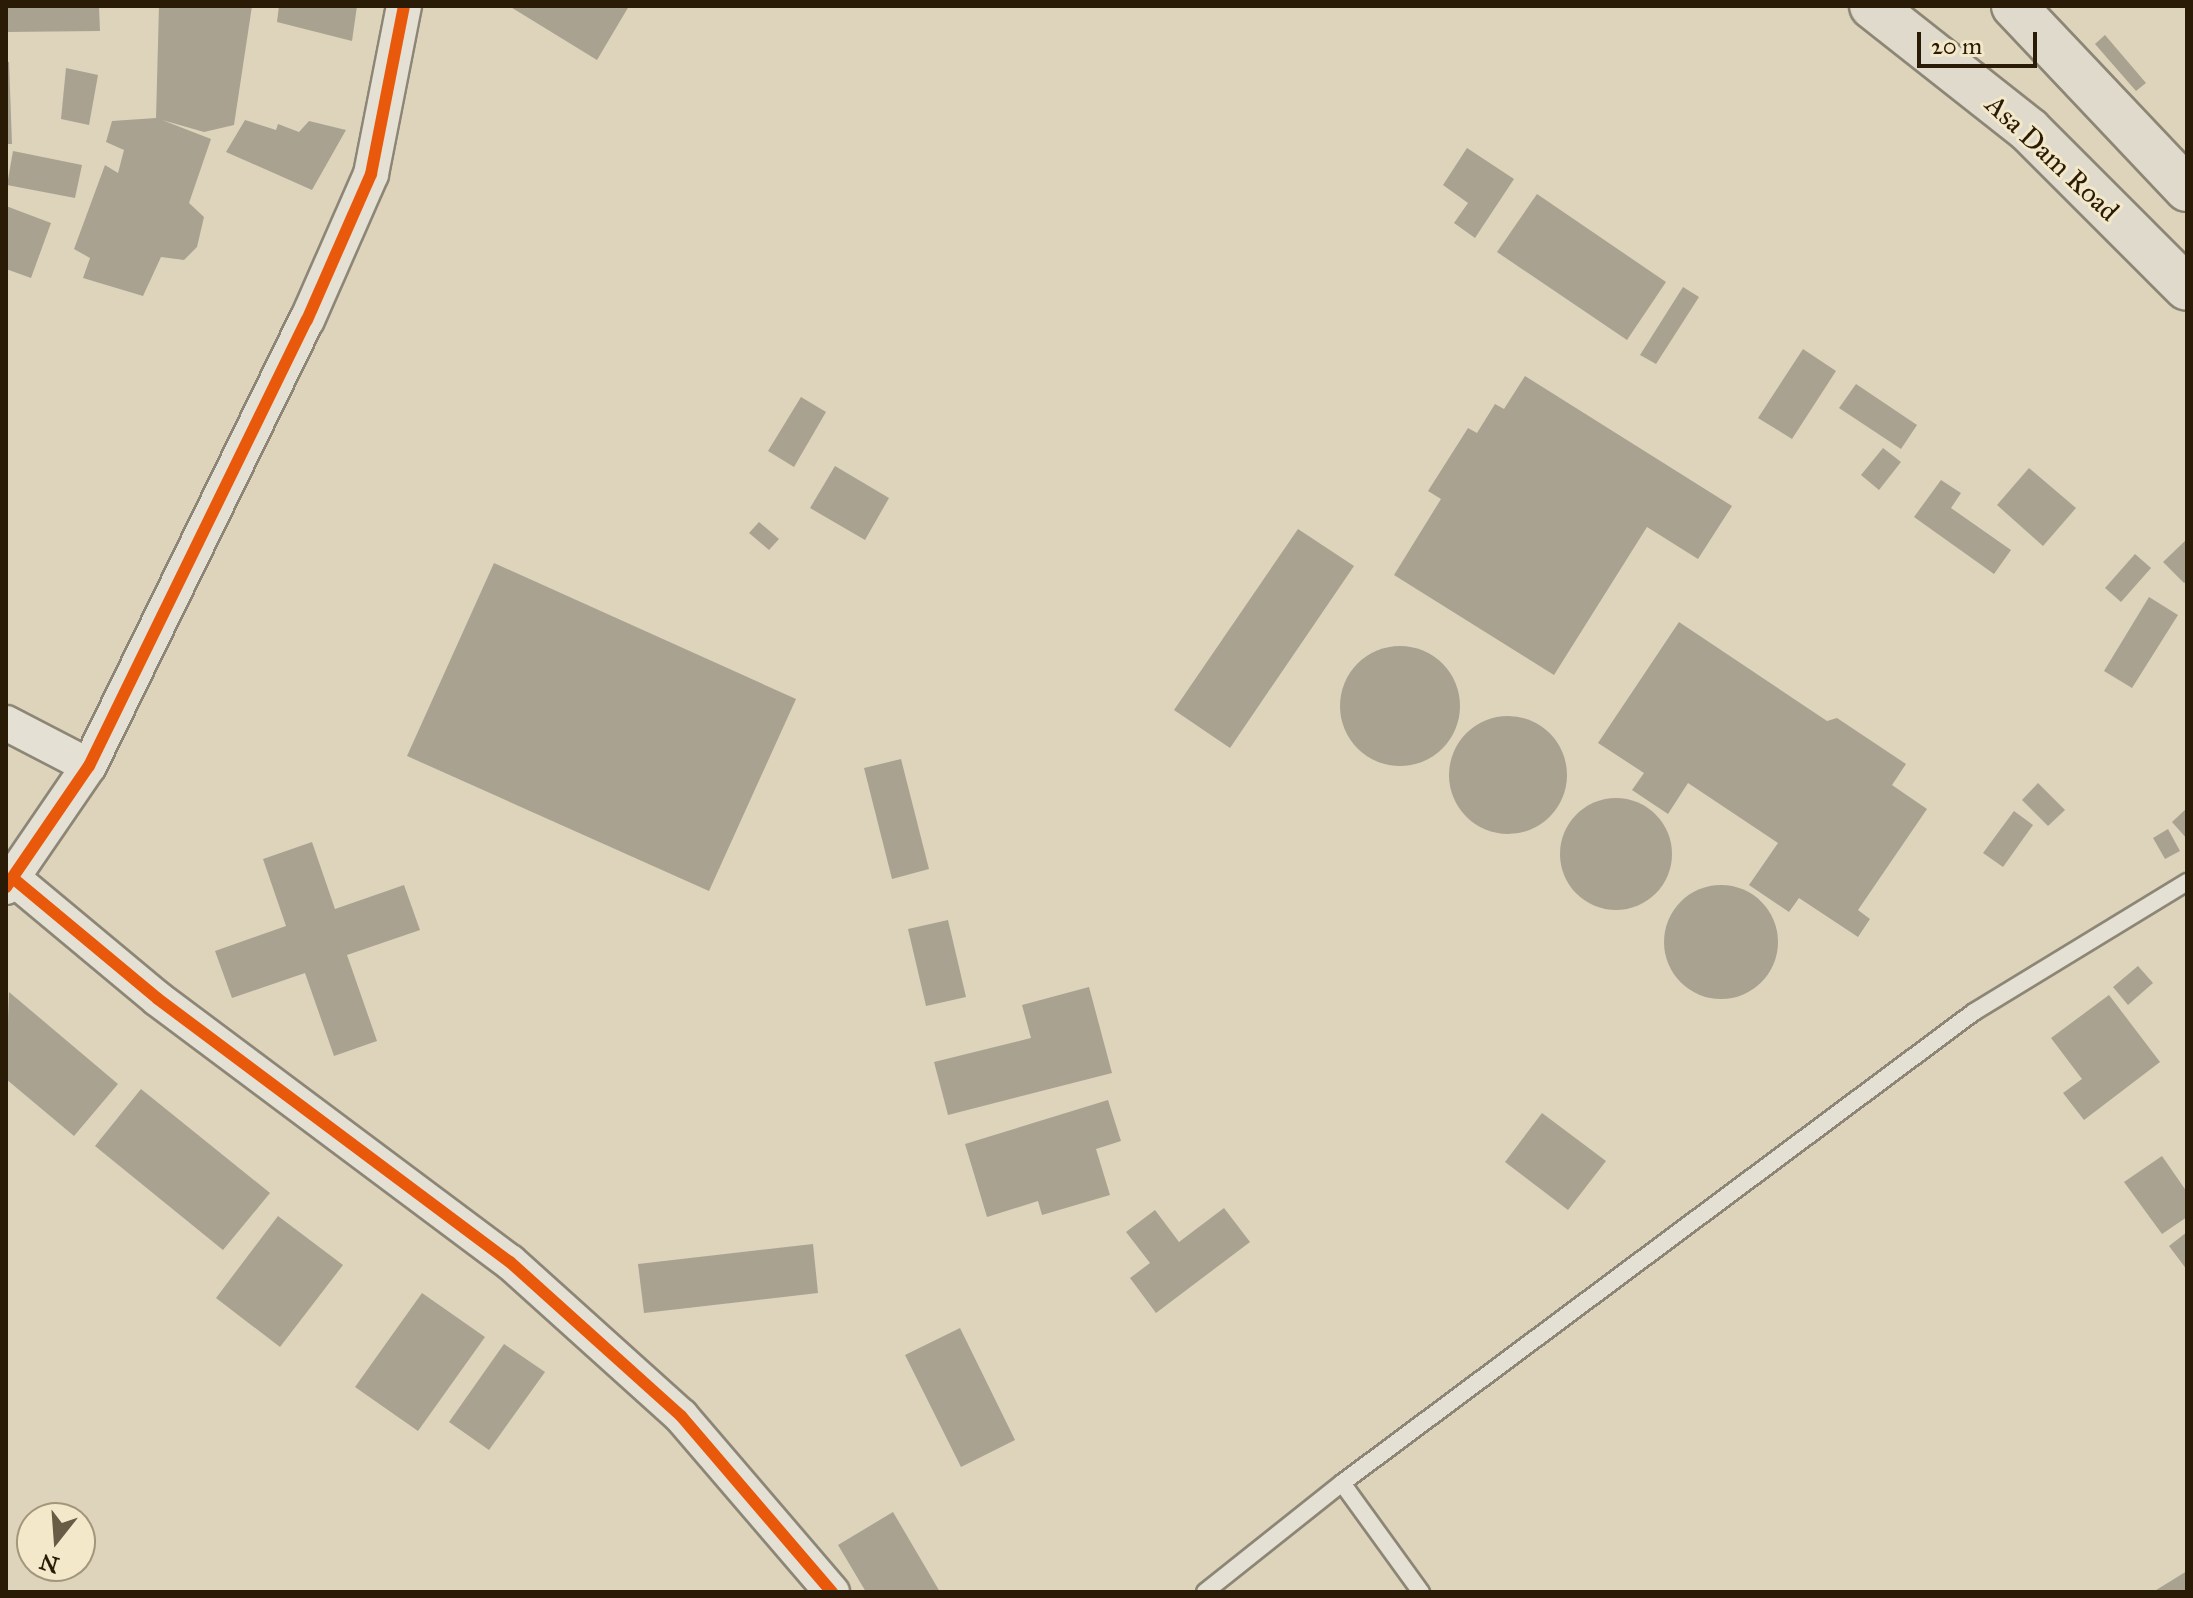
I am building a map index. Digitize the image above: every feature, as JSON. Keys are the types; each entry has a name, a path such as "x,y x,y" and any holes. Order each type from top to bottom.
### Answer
{"main road":[{"name":"Asa Dam Road","path":"1872,6 2029,130 2187,288"},
{"path":"2014,6 2187,189"}],"street":[{"path":"404,6 371,174 307,320 89,766 10,883 158,999 510,1262 681,1416 832,1592"},
{"path":"6,723 89,766"}],"lane":[{"path":"1205,1592 1342,1483 1974,1012 2187,882"},
{"path":"1342,1483 1421,1592"}],"building":[{"path":"6,6 99,6 100,31 6,32"},
{"path":"159,6 252,6 234,125 204,132 162,120 211,139 189,203 204,217 197,247 184,260 161,257 143,296 83,278 90,258 74,249 105,165 118,173 124,150 106,142 112,121 156,118"},
{"path":"279,6 357,6 352,41 277,22"},
{"path":"509,6 629,6 597,60"},
{"path":"2105,35 2146,83 2136,91 2095,44"},
{"path":"6,62 9,62 12,144 6,144"},
{"path":"66,68 98,75 89,125 61,119"},
{"path":"245,120 276,130 278,124 299,132 309,121 346,130 312,190 226,152"},
{"path":"1467,148 1514,179 1475,238 1454,223 1468,203 1443,185"},
{"path":"13,151 82,165 75,198 7,185"},
{"path":"1537,194 1666,282 1627,340 1497,252"},
{"path":"6,206 51,223 31,278 6,269"},
{"path":"1683,287 1699,297 1656,364 1640,355"},
{"path":"1803,349 1836,371 1792,439 1758,418"},
{"path":"1525,376 1732,506 1698,559 1647,527 1554,675 1394,575 1441,499 1428,491 1468,428 1477,433 1495,404 1504,409"},
{"path":"1856,384 1917,425 1901,449 1839,408"},
{"path":"801,397 826,412 794,467 768,451"},
{"path":"1883,448 1901,462 1879,490 1861,475"},
{"path":"835,466 889,498 865,540 810,508"},
{"path":"2029,468 2076,508 2043,546 1997,505"},
{"path":"1941,480 1961,493 1951,508 2011,550 1994,574 1914,517"},
{"path":"759,522 779,539 769,550 749,533"},
{"path":"1298,529 1354,566 1230,748 1174,710"},
{"path":"2187,539 2187,581 2184,583 2163,562"},
{"path":"2135,554 2151,568 2121,602 2105,588"},
{"path":"494,563 796,699 709,891 407,756"},
{"path":"2149,597 2178,615 2132,688 2104,671"},
{"path":"1679,622 1827,721 1837,718 1906,764 1892,785 1927,809 1858,910 1870,919 1858,937 1799,898 1789,912 1749,885 1778,843 1688,783 1668,814 1632,790 1644,773 1598,743"},
{"path":"1400,646 1423,651 1442,664 1455,683 1460,706 1455,729 1442,748 1423,761 1400,766 1377,761 1358,748 1345,729 1340,706 1345,683 1358,664 1377,651"},
{"path":"1508,716 1531,720 1550,733 1563,752 1567,775 1563,798 1550,817 1531,830 1508,834 1485,830 1466,817 1453,798 1449,775 1453,752 1466,733 1485,720"},
{"path":"901,759 929,869 892,879 864,768"},
{"path":"2038,783 2065,810 2048,826 2022,800"},
{"path":"1616,798 1638,802 1656,814 1668,832 1672,854 1668,876 1656,894 1638,906 1616,910 1594,906 1576,894 1564,876 1560,854 1564,832 1576,814 1594,802"},
{"path":"2187,808 2187,839 2172,822"},
{"path":"2014,811 2033,825 2003,867 1983,853"},
{"path":"2168,829 2180,851 2165,859 2153,838"},
{"path":"312,842 335,909 404,885 420,930 347,955 377,1041 334,1056 305,973 232,998 215,951 286,926 263,859"},
{"path":"1721,885 1743,889 1762,901 1774,920 1778,942 1774,964 1762,983 1743,995 1721,999 1699,995 1680,983 1668,964 1664,942 1668,920 1680,901 1699,889"},
{"path":"948,920 966,997 926,1006 908,929"},
{"path":"2138,966 2153,983 2128,1005 2113,987"},
{"path":"1089,987 1112,1073 948,1115 934,1062 1031,1038 1022,1005"},
{"path":"9,992 118,1084 74,1136 6,1079"},
{"path":"2109,995 2160,1062 2084,1120 2063,1093 2082,1079 2051,1038"},
{"path":"141,1089 270,1193 223,1250 95,1146"},
{"path":"1108,1100 1121,1141 1096,1149 1110,1195 1042,1215 1038,1201 987,1217 965,1144"},
{"path":"1542,1113 1606,1161 1568,1210 1505,1162"},
{"path":"2162,1156 2187,1192 2187,1217 2162,1234 2124,1182"},
{"path":"1224,1208 1250,1242 1156,1313 1130,1278 1150,1263 1126,1232 1155,1210 1179,1242"},
{"path":"278,1216 343,1265 280,1347 216,1298"},
{"path":"2187,1232 2187,1270 2169,1246"},
{"path":"813,1244 818,1293 644,1313 638,1264"},
{"path":"422,1293 485,1337 418,1431 355,1387"},
{"path":"960,1328 1015,1440 961,1467 905,1355"},
{"path":"504,1344 545,1372 489,1450 449,1422"},
{"path":"893,1512 940,1592 866,1592 838,1545"},
{"path":"2187,1571 2187,1592 2153,1592"}],"cycle path":[{"path":"6,887 89,766 307,320 371,174 404,6"},
{"path":"14,879 158,999 510,1262 681,1416 832,1592"}]}
